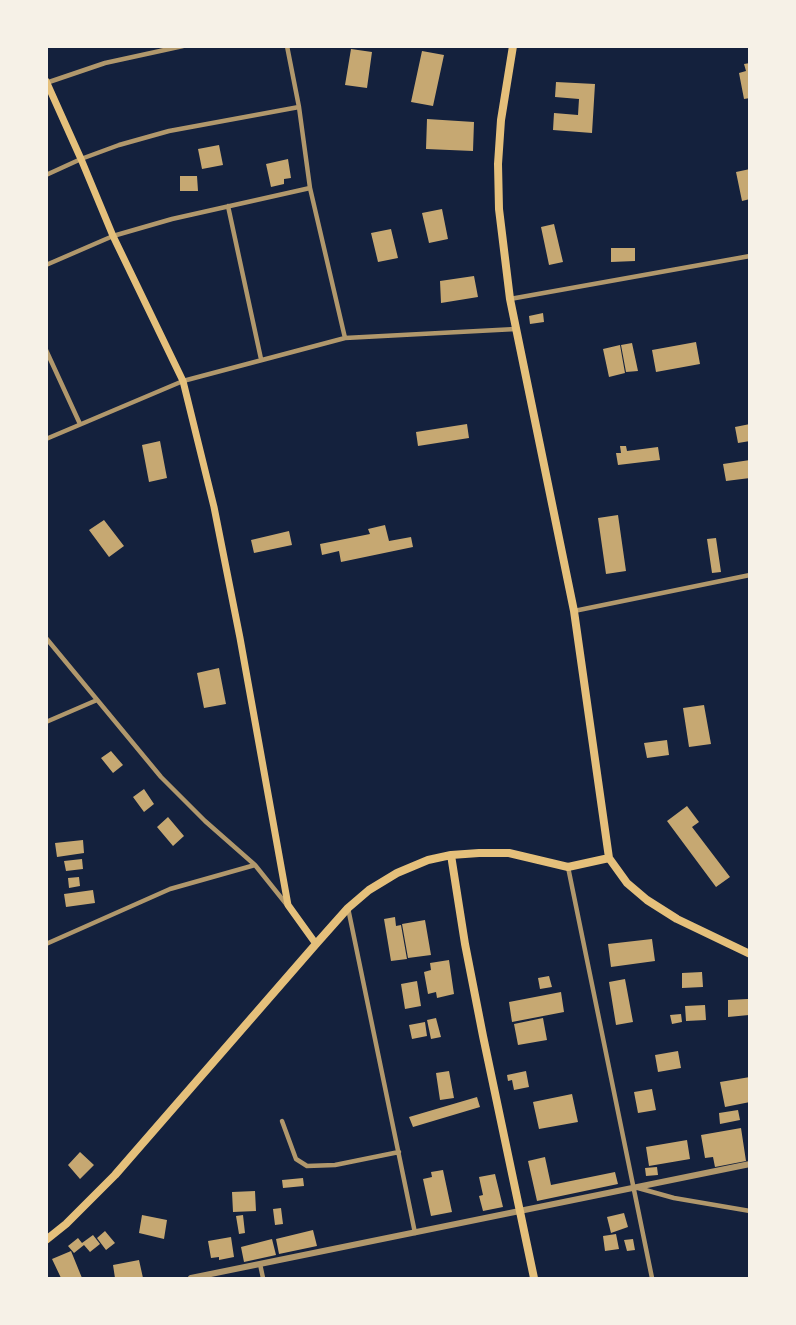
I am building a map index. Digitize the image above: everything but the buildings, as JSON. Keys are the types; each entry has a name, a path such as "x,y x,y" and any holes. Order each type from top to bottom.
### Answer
{"main road":[{"path":"513,46 501,120 498,164 500,209 510,299 574,611 609,858 627,883 647,900 677,918 750,954"},
{"path":"47,82 112,236 183,381 214,507 236,616 288,905 316,944"},
{"path":"46,1240 66,1224 116,1174 348,908 369,890 397,873 428,860 451,855 509,853 568,867 609,858"},
{"path":"451,855 483,1036 534,1278"}],"street":[{"path":"47,82 105,63 183,46"},
{"path":"287,46 310,188 345,338"},
{"path":"46,175 119,145 169,131 298,107"},
{"path":"46,265 112,236 172,219 310,188"},
{"path":"228,206 261,358"},
{"path":"510,299 750,256"},
{"path":"46,439 183,381 261,358 345,338 516,329"},
{"path":"46,350 80,424"},
{"path":"574,611 750,574"},
{"path":"46,638 161,777 205,821 255,865 288,905"},
{"path":"46,722 97,700"},
{"path":"46,944 170,889 255,865"},
{"path":"568,867 652,1278"},
{"path":"348,908 415,1233"},
{"path":"282,1121 296,1159 307,1166 335,1165 399,1152"},
{"path":"191,1278 633,1186 750,1164"},
{"path":"633,1186 674,1198 750,1211"},
{"path":"260,1264 262,1278"}]}
